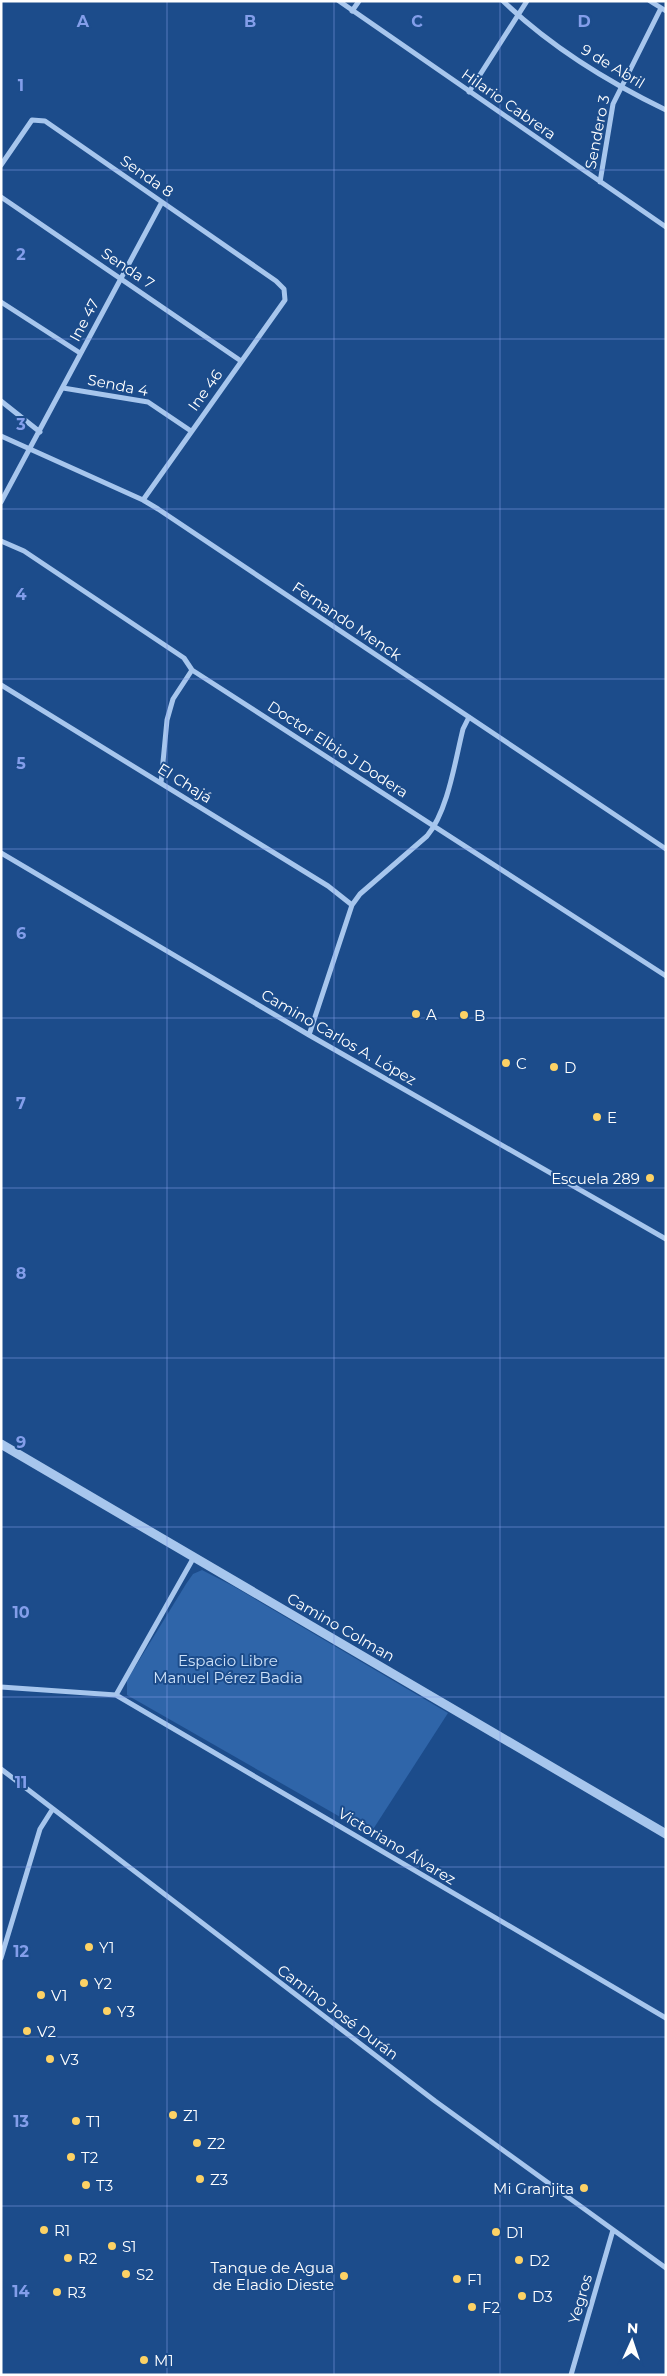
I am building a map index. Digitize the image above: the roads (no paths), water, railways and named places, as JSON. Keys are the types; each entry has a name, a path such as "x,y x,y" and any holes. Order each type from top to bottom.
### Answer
{"street":[{"name":"Hilario Cabrera","path":"339,1 666,227"},
{"path":"352,11 359,1"},
{"name":"9 de Abril","path":"503,1 573,58 620,88 666,110"},
{"path":"469,92 526,1"},
{"path":"650,1 663,10"},
{"name":"Sendero 3","path":"600,182 613,104 663,10"},
{"name":"Senda 8","path":"1,165 32,120 45,121 276,281 284,289 285,294"},
{"name":"Senda 7","path":"1,198 241,361"},
{"name":"Ine 47","path":"1,502 162,202"},
{"name":"Ine 46","path":"143,500 285,300 285,294"},
{"path":"1,302 80,352"},
{"name":"Senda 4","path":"63,388 148,402 191,431"},
{"path":"1,401 40,432"},
{"name":"Fernando Menck","path":"1,436 143,500 666,849"},
{"name":"Doctor Elbio J Dodera","path":"1,541 24,551 184,658 192,670 666,976"},
{"path":"161,783 167,720 173,699 192,670"},
{"name":"El Chajá","path":"1,685 328,886 352,905"},
{"path":"309,1035 352,905 367,888 426,836 434,826 443,806 463,729 469,717"},
{"name":"Camino Carlos A. López","path":"1,853 309,1035 666,1239"},
{"name":"Camino Colman","path":"1,1444 666,1834"},
{"path":"1,1687 116,1695 194,1557"},
{"name":"Victoriano Álvarez","path":"116,1695 666,2018"},
{"name":"Camino José Durán","path":"1,1769 52,1810 428,2096 666,2268"},
{"path":"1,1958 40,1829 52,1810"},
{"name":"Yegros","path":"571,2375 613,2230"}],"place":[{"name":"A","path":"416,1014"},
{"name":"B","path":"464,1015"},
{"name":"C","path":"506,1063"},
{"name":"D","path":"554,1067"},
{"name":"E","path":"597,1117"},
{"name":"Escuela 289","path":"650,1178"},
{"name":"Y1","path":"89,1947"},
{"name":"Y2","path":"84,1983"},
{"name":"V1","path":"41,1995"},
{"name":"Y3","path":"107,2011"},
{"name":"V2","path":"27,2031"},
{"name":"V3","path":"50,2059"},
{"name":"Z1","path":"173,2115"},
{"name":"T1","path":"76,2121"},
{"name":"Z2","path":"197,2143"},
{"name":"T2","path":"71,2157"},
{"name":"Z3","path":"200,2179"},
{"name":"T3","path":"86,2185"},
{"name":"Mi Granjita","path":"584,2188"},
{"name":"R1","path":"44,2230"},
{"name":"D1","path":"496,2232"},
{"name":"S1","path":"112,2246"},
{"name":"R2","path":"68,2258"},
{"name":"D2","path":"519,2260"},
{"name":"S2","path":"126,2274"},
{"name":"Tanque de Agua de Eladio Dieste","path":"344,2276"},
{"name":"F1","path":"457,2279"},
{"name":"R3","path":"57,2292"},
{"name":"D3","path":"522,2296"},
{"name":"F2","path":"472,2307"},
{"name":"M1","path":"144,2360"}],"park label":[{"name":"Espacio Libre Manuel Pérez Badia","path":"228,1668"}]}
